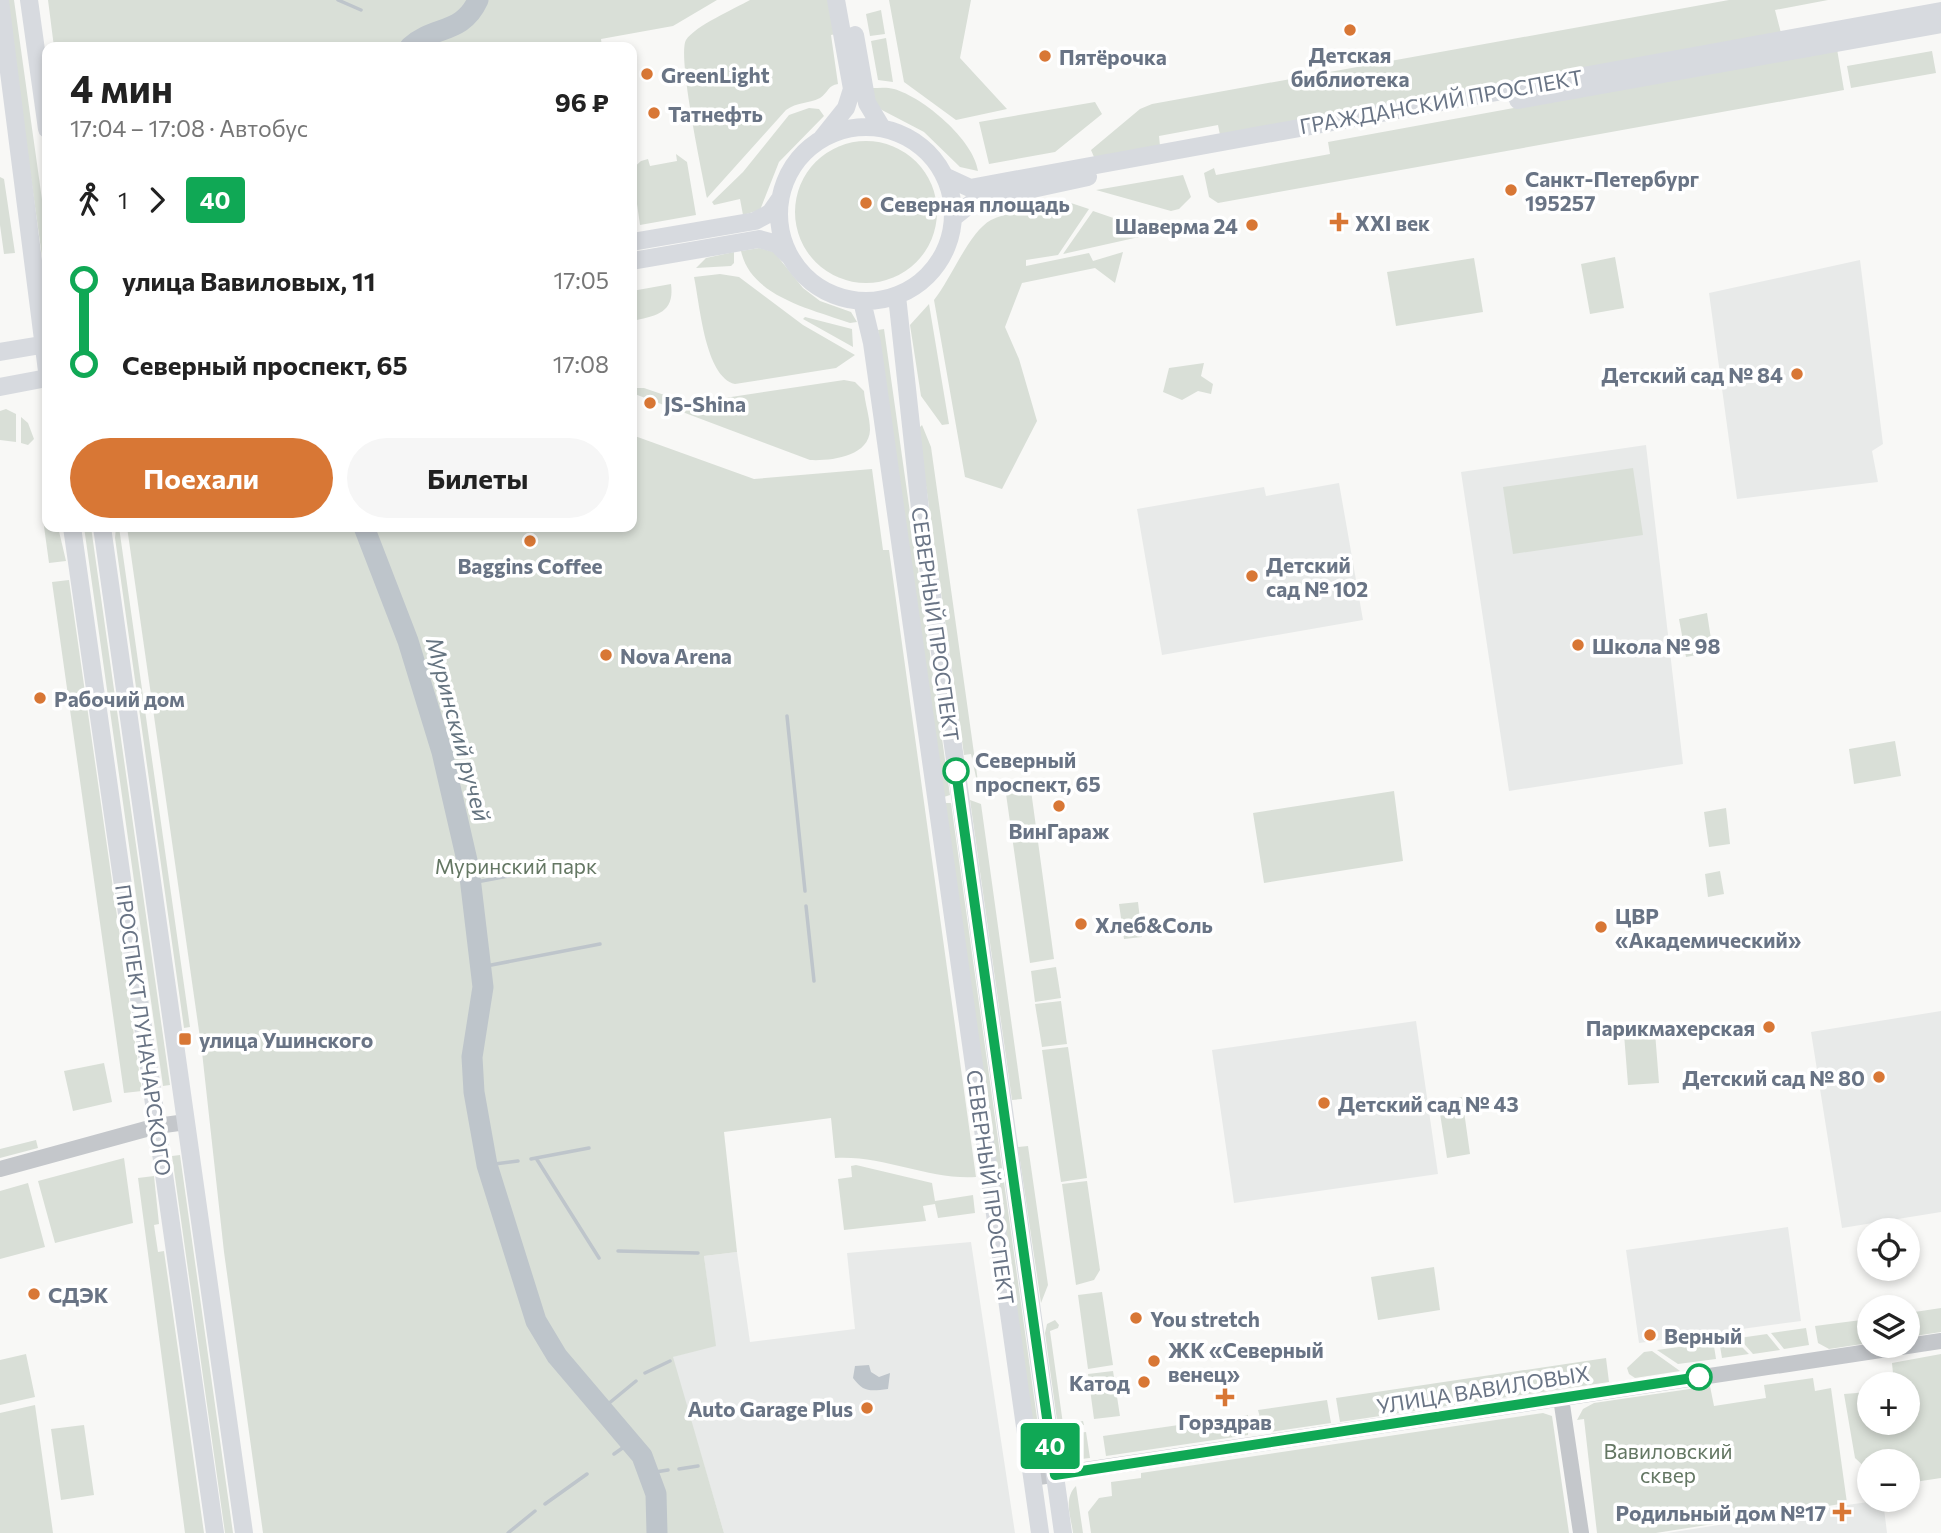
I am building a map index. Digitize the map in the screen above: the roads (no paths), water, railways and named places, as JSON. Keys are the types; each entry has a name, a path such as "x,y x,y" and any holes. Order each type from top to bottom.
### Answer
{"main road":[{"path":"29,0 42,93"},
{"path":"637,241 755,221 770,213 779,200 794,164 822,138 846,108 852,89 836,0"},
{"path":"849,0 867,103 882,128"},
{"path":"0,1 42,321"},
{"name":"ГРАЖДАНСКИЙ ПРОСПЕКТ","path":"944,176 970,188 1941,10"},
{"name":"ГРАЖДАНСКИЙ ПРОСПЕКТ","path":"953,218 973,202 1073,180 1941,24"},
{"path":"637,260 759,239 777,244 819,288 839,297 862,301 897,296 919,284 936,265 948,243 953,218 944,176 917,144 882,128 849,128 822,138"},
{"path":"779,200 778,219 789,255"},
{"name":"СЕВЕРНЫЙ ПРОСПЕКТ","path":"897,296 920,509 1063,1533"},
{"name":"СЕВЕРНЫЙ ПРОСПЕКТ","path":"862,301 872,344 1040,1533"},
{"path":"0,352 42,345"},
{"path":"0,387 42,379"},
{"name":"ПРОСПЕКТ ЛУНАЧАРСКОГО","path":"73,532 215,1533"},
{"name":"ПРОСПЕКТ ЛУНАЧАРСКОГО","path":"103,532 244,1533"}],"street":[{"path":"0,1170 157,1126 186,1122"},
{"name":"УЛИЦА ВАВИЛОВЫХ","path":"1032,1478 1941,1341"},
{"path":"1562,1398 1581,1533"}],"waterway":[{"path":"338,0 361,10"},
{"name":"Муринский ручей","path":"416,42 464,19 478,0"},
{"name":"Муринский ручей","path":"366,532 408,641 442,752 469,869 483,987 472,1057 474,1092 487,1165 536,1321 557,1356 642,1456 656,1494 657,1533"},
{"path":"787,716 805,891"},
{"path":"471,883 546,869"},
{"path":"806,906 814,981"},
{"path":"481,967 600,944"},
{"path":"536,1158 589,1148"},
{"path":"531,1159 536,1158 599,1258"},
{"path":"487,1165 518,1161"},
{"path":"618,1251 698,1253"},
{"path":"645,1373 670,1361"},
{"path":"602,1409 636,1381"},
{"path":"614,1454 631,1442"},
{"path":"679,1469 698,1466"},
{"path":"649,1473 668,1470"},
{"path":"545,1504 587,1474"},
{"path":"508,1533 535,1511"}],"place":[{"name":"Детская библиотека","path":"1350,30"},
{"name":"Пятёрочка","path":"1045,56"},
{"name":"GreenLight","path":"647,74"},
{"name":"Татнефть","path":"654,113"},
{"name":"Санкт-Петербург 195257","path":"1511,190"},
{"name":"Северная площадь","path":"866,203"},
{"name":"XXI век","path":"1339,222"},
{"name":"Шаверма 24","path":"1252,225"},
{"name":"Детский сад № 84","path":"1797,374"},
{"name":"JS-Shina","path":"650,403"},
{"name":"Baggins Coffee","path":"530,541"},
{"name":"Детский сад № 102","path":"1252,576"},
{"name":"Школа № 98","path":"1578,645"},
{"name":"Nova Arena","path":"606,655"},
{"name":"Рабочий дом","path":"40,698"},
{"name":"Северный проспект, 65","path":"956,771"},
{"name":"ВинГараж","path":"1059,806"},
{"name":"Хлеб&Соль","path":"1081,924"},
{"name":"ЦВР «Академический»","path":"1601,927"},
{"name":"Парикмахерская","path":"1769,1027"},
{"name":"улица Ушинского","path":"185,1039"},
{"name":"Детский сад № 80","path":"1879,1077"},
{"name":"Детский сад № 43","path":"1324,1103"},
{"name":"СДЭК","path":"34,1294"},
{"name":"You stretch","path":"1136,1318"},
{"name":"Верный","path":"1650,1335"},
{"name":"ЖК «Северный венец»","path":"1154,1361"},
{"name":"Катод","path":"1144,1382"},
{"name":"Горздрав","path":"1225,1397"},
{"name":"Auto Garage Plus","path":"867,1408"},
{"name":"Родильный дом №17","path":"1842,1512"}],"park label":[{"name":"Муринский парк","path":"516,865"},
{"name":"Вавиловский сквер","path":"1668,1462"}]}
